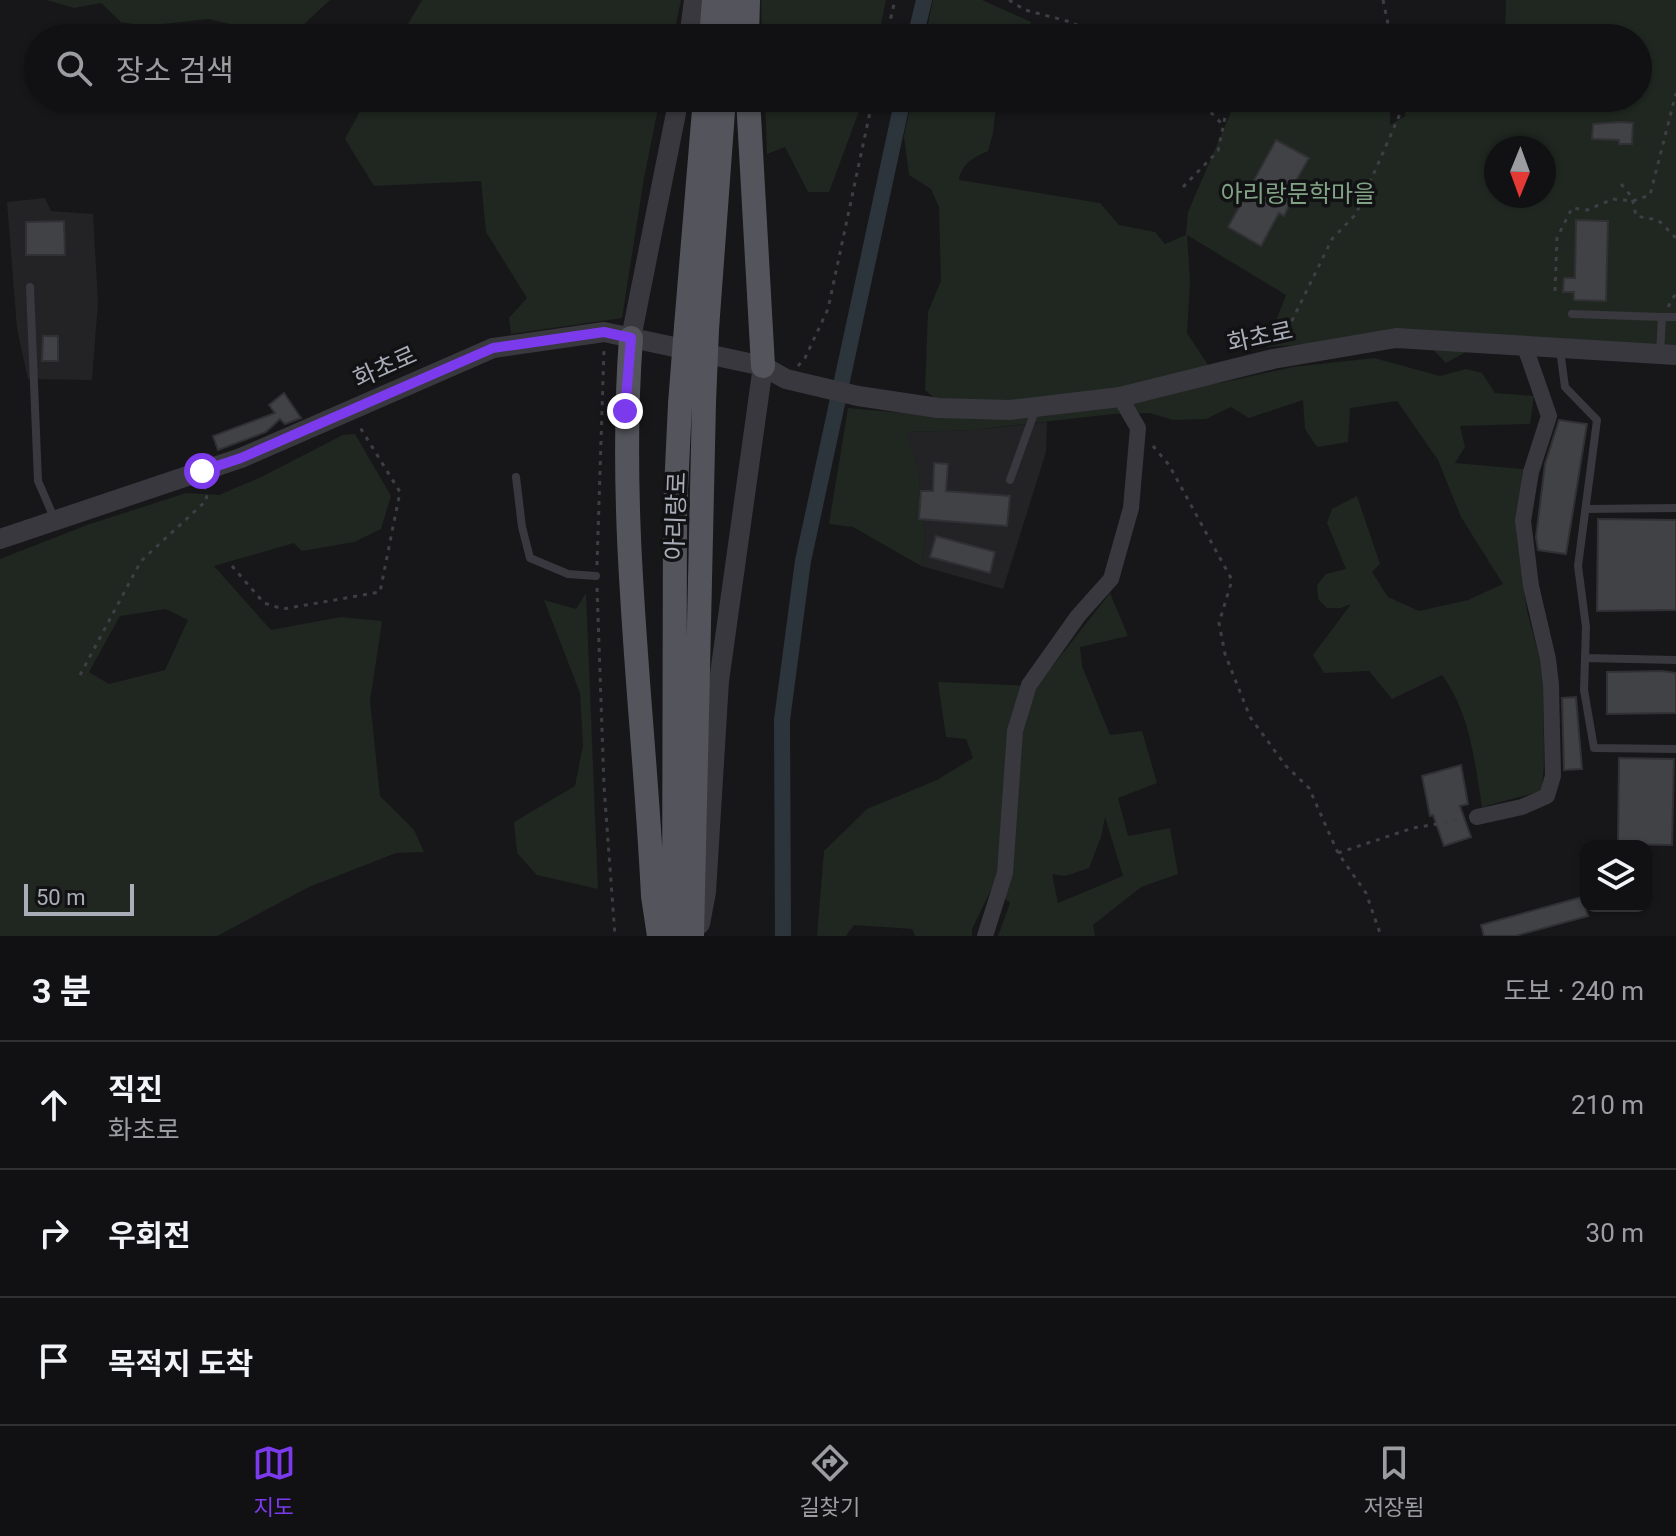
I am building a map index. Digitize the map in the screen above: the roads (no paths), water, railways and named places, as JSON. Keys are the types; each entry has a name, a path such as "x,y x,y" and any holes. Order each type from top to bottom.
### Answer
{"main road":[{"path":"712,24 714,0"},
{"path":"730,24 732,0"},
{"path":"747,24 748,0"},
{"name":"아리랑로","path":"695,936 692,877 692,403 704,112"},
{"name":"아리랑로","path":"696,328 722,112"},
{"path":"749,112 763,366"},
{"path":"631,338 625,411 628,533 653,896 659,936"},
{"name":"아리랑로","path":"674,936 674,558 692,403"}],"street":[{"path":"691,24 694,0"},
{"path":"631,338 676,112"},
{"name":"화초로","path":"0,539 241,458 493,348 604,332 763,366 794,380 858,396 938,408 1010,410 1120,397 1273,359 1396,338 1668,355"},
{"path":"1477,817 1522,807 1547,796 1553,776 1550,672 1531,586 1523,521 1531,472 1549,416 1525,347"},
{"path":"695,936 706,892 719,681 763,366"},
{"path":"985,936 1005,873 1015,731 1029,685 1078,616 1111,579 1131,508 1138,428 1120,397"}],"lane":[{"path":"30,287 38,481 56,520"},
{"path":"1572,314 1676,317"},
{"path":"1662,317 1668,355"},
{"path":"1560,349 1565,387 1597,420 1578,566 1586,627 1584,690 1594,748 1676,749"},
{"path":"1010,480 1036,407"},
{"path":"516,477 522,527 530,558 568,574 596,576"},
{"path":"1586,509 1676,508"},
{"path":"1585,658 1676,660"}],"waterway":[{"path":"918,24 924,0"},
{"path":"783,936 782,720 803,561 900,112"}],"park label":[{"name":"아리랑문학마을","path":"1298,194"}]}
